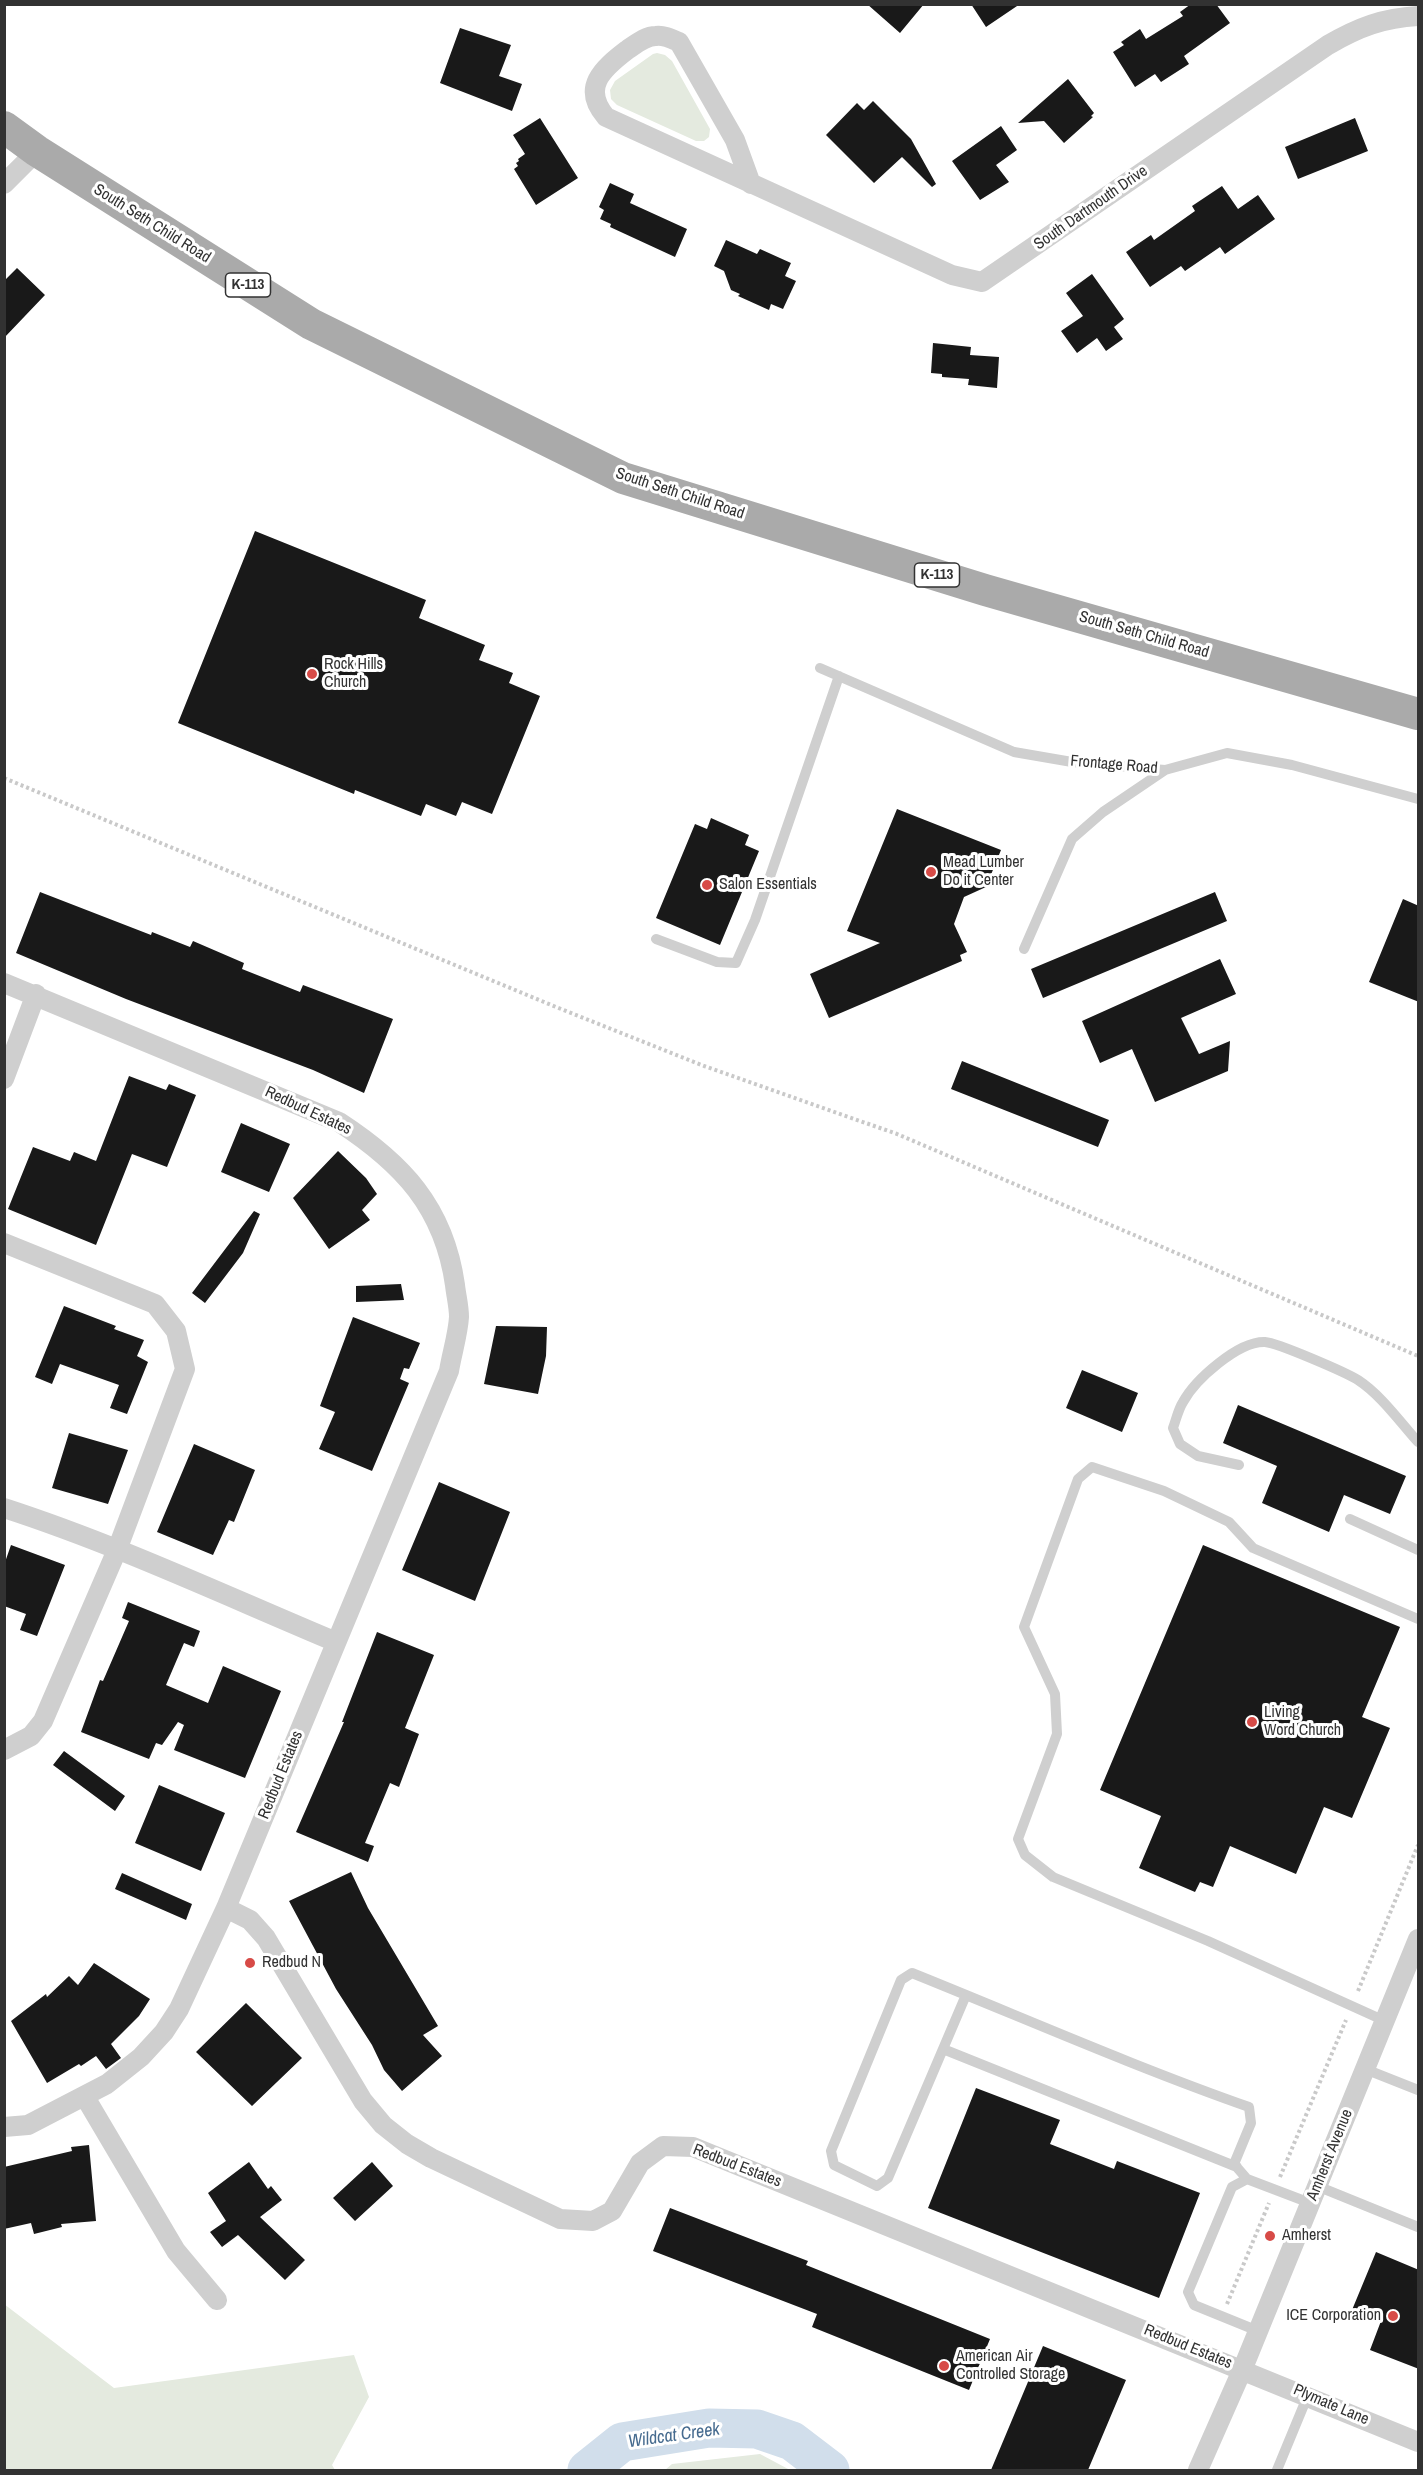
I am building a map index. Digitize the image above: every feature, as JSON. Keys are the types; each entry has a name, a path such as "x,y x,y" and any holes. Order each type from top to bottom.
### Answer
{"main road":[{"name":"South Seth Child Road","path":"4,127 37,151 311,324 623,478 985,590 1419,714"}],"street":[{"name":"South Dartmouth Drive","path":"751,184 735,140 679,42 657,35 645,38 618,57 602,72 595,84 594,94 597,107 606,117 751,184 952,275 982,282 1328,45 1360,27 1396,17 1419,16"},
{"path":"4,184 37,151"},
{"name":"Redbud Estates","path":"4,983 36,994 339,1122 366,1139 408,1178 439,1226 451,1256 459,1316 449,1371 226,1908 179,2009 164,2032 141,2057 107,2084 28,2125 4,2127"},
{"path":"4,1079 36,994"},
{"path":"4,1243 155,1304 176,1331 185,1369 117,1550 43,1721 31,1736 4,1750"},
{"path":"4,1508 45,1521 117,1550 336,1642"},
{"name":"Redbud Estates","path":"226,1908 250,1920 266,1938 363,2101 383,2125 406,2144 431,2158 560,2219 593,2221 612,2211 640,2163 663,2146 693,2147 1243,2368"},
{"name":"Amherst Avenue","path":"1198,2470 1243,2368 1419,1939"},
{"path":"85,2097 176,2251 217,2300"},
{"name":"Plymate Lane","path":"1243,2368 1419,2442"}],"lane":[{"name":"Frontage Road","path":"820,668 1014,752 1072,762 1165,770 1227,753 1292,765 1419,798"},
{"path":"656,939 717,962 736,963 755,920 839,676"},
{"path":"1024,949 1072,838 1103,812 1165,770"},
{"path":"1239,1465 1198,1456 1180,1444 1173,1428 1183,1402 1210,1371 1236,1349 1265,1342 1300,1354 1358,1380 1419,1442"},
{"path":"1385,2021 1208,1941 1053,1876 1025,1855 1018,1839 1057,1734 1055,1694 1024,1627 1078,1479 1092,1467 1164,1491 1229,1522 1253,1548 1419,1619"},
{"path":"1350,1519 1419,1550"},
{"path":"966,1995 888,2178 877,2186 834,2165 831,2151 901,1980 912,1973 966,1995 1183,2084 1249,2108 1251,2123 1234,2164 1246,2179 1275,2190 1314,2195 1419,2227"},
{"path":"943,2049 1237,2168"},
{"path":"1365,2069 1419,2090"},
{"path":"1246,2179 1232,2187 1188,2292 1194,2304 1258,2331"},
{"path":"1277,2470 1308,2396"}],"path":[{"path":"4,778 609,1029 704,1066 897,1134 1419,1356"},
{"path":"1222,2316 1419,1845"}],"shaded area":[{"path":"657,53 665,55 672,61 710,129 709,137 704,141 696,141 617,105 611,99 610,90 615,81"},
{"path":"4,2304 114,2388 354,2355 369,2397 332,2465 335,2470 5,2470"},
{"path":"760,2454 790,2470 665,2470 672,2464"}],"building":[{"path":"867,4 924,4 900,33"},
{"path":"971,4 1020,4 986,27"},
{"path":"1191,4 1216,4 1230,23 1184,56 1189,64 1161,82 1155,74 1135,87 1113,52 1124,45 1121,42 1140,29 1146,39 1183,16 1180,12"},
{"path":"460,28 511,45 499,76 522,84 512,111 440,83"},
{"path":"1068,79 1094,113 1091,116 1093,117 1064,143 1044,121 1018,123"},
{"path":"873,101 911,139 936,184 932,187 902,157 874,183 826,135 857,103 864,110"},
{"path":"540,118 578,178 536,205 514,169 518,166 516,163 518,159 525,154 513,135"},
{"path":"1355,118 1368,151 1298,179 1285,147"},
{"path":"1001,126 1017,150 996,165 1009,182 980,200 952,161"},
{"path":"610,183 634,194 630,203 687,229 675,257 610,227 611,224 600,219 604,210 599,207"},
{"path":"1222,186 1238,209 1258,195 1275,219 1225,254 1220,247 1185,271 1181,266 1150,287 1126,252 1151,235 1154,240 1195,211 1192,206"},
{"path":"726,240 757,254 760,249 791,263 785,276 796,281 783,309 771,304 769,310 738,296 740,294 731,290 724,271 714,266"},
{"path":"17,268 45,295 4,338 4,281"},
{"path":"1092,274 1124,319 1114,327 1123,339 1106,351 1097,338 1077,353 1061,331 1083,316 1066,293"},
{"path":"933,343 971,347 970,355 999,357 997,388 968,385 969,379 942,377 942,374 931,373"},
{"name":"Rock Hills Church","path":"255,531 426,600 419,618 485,645 479,660 513,673 509,683 540,696 492,814 462,802 456,816 426,804 421,816 355,790 354,794 178,723"},
{"name":"Mead Lumber Do it Center","path":"897,809 1001,850 986,887 964,897 954,924 967,952 960,955 962,961 829,1018 810,974 880,943 847,931"},
{"name":"Salon Essentials","path":"711,818 749,835 745,845 759,851 720,945 656,918 695,824 707,829"},
{"path":"40,892 151,935 152,932 190,947 193,941 244,963 242,969 300,992 303,985 393,1019 364,1093 313,1070 126,999 16,953"},
{"path":"1215,892 1227,921 1043,998 1031,969"},
{"path":"1403,899 1419,906 1419,1002 1369,982"},
{"path":"1220,959 1236,994 1181,1018 1199,1054 1230,1041 1228,1071 1155,1102 1132,1049 1100,1063 1082,1021"},
{"path":"962,1061 1109,1120 1098,1147 951,1089"},
{"path":"129,1076 166,1090 169,1084 196,1095 167,1167 132,1154 96,1245 8,1209 33,1147 70,1161 74,1152 96,1161"},
{"path":"241,1123 290,1144 269,1192 221,1172"},
{"path":"338,1151 366,1178 377,1194 362,1210 370,1220 329,1249 293,1198"},
{"path":"254,1211 260,1214 243,1253 205,1303 192,1293"},
{"path":"401,1284 404,1300 356,1302 356,1286"},
{"path":"64,1306 116,1326 114,1329 144,1340 137,1356 148,1362 127,1414 110,1408 119,1385 60,1364 52,1384 35,1377"},
{"path":"353,1317 420,1343 409,1369 404,1368 400,1379 409,1383 372,1471 319,1449 335,1412 320,1406"},
{"path":"496,1326 547,1327 546,1356 538,1394 484,1384"},
{"path":"1082,1370 1138,1393 1122,1432 1066,1408"},
{"path":"1238,1405 1406,1476 1390,1514 1344,1495 1329,1532 1262,1503 1277,1466 1223,1443"},
{"path":"69,1433 128,1450 108,1504 52,1488"},
{"path":"194,1444 255,1470 234,1522 229,1520 213,1555 157,1532"},
{"path":"439,1482 510,1512 475,1601 402,1570"},
{"path":"11,1545 65,1565 37,1636 20,1630 26,1614 4,1606 4,1565"},
{"name":"Living Word Church","path":"1203,1545 1400,1627 1362,1717 1390,1728 1352,1818 1324,1807 1296,1874 1230,1846 1213,1887 1200,1882 1195,1892 1139,1868 1161,1816 1100,1790"},
{"path":"128,1602 200,1631 194,1647 184,1643 166,1685 208,1703 223,1666 281,1691 245,1778 174,1750 184,1725 178,1722 162,1745 156,1743 149,1759 81,1732 100,1680 103,1681 129,1621 122,1618"},
{"path":"377,1632 434,1655 405,1728 419,1734 399,1787 390,1783 365,1843 374,1846 368,1862 296,1832 344,1722 342,1722"},
{"path":"64,1751 125,1796 115,1811 53,1765"},
{"path":"159,1785 225,1813 201,1871 135,1843"},
{"path":"351,1872 368,1908 438,2026 423,2035 442,2056 402,2091 384,2070 372,2045 336,1989 289,1901"},
{"path":"122,1873 192,1904 186,1920 115,1889"},
{"path":"94,1963 150,1999 139,2016 111,2044 121,2058 106,2069 96,2056 47,2083 11,2021 46,1994 47,1997 69,1976 78,1985"},
{"path":"246,2003 302,2058 252,2106 196,2052"},
{"path":"976,2088 1060,2120 1050,2144 1114,2169 1117,2161 1200,2193 1159,2298 928,2208"},
{"path":"89,2145 96,2221 61,2224 62,2227 34,2234 31,2223 4,2229 4,2167 72,2151 71,2147"},
{"path":"249,2162 268,2189 271,2186 282,2200 260,2217 305,2260 285,2280 238,2235 222,2247 210,2232 226,2221 208,2193"},
{"path":"372,2162 393,2186 355,2221 333,2198"},
{"path":"670,2208 808,2261 806,2265 990,2339 969,2390 812,2327 817,2314 653,2251"},
{"name":"ICE Corporation","path":"1376,2252 1419,2270 1419,2369 1370,2350 1381,2321 1352,2310"},
{"path":"1043,2346 1126,2380 1088,2470 991,2470"}],"waterway":[{"name":"Wildcat Creek","path":"587,2470 622,2442 709,2428 757,2429 792,2441 830,2470"}],"place":[{"name":"Rock Hills Church","path":"312,674"},
{"name":"Mead Lumber Do it Center","path":"931,872"},
{"name":"Salon Essentials","path":"707,885"},
{"name":"Living Word Church","path":"1252,1722"},
{"name":"Redbud N","path":"250,1963"},
{"name":"Amherst","path":"1270,2236"},
{"name":"ICE Corporation","path":"1393,2316"},
{"name":"American Air Controlled Storage","path":"944,2366"}]}
